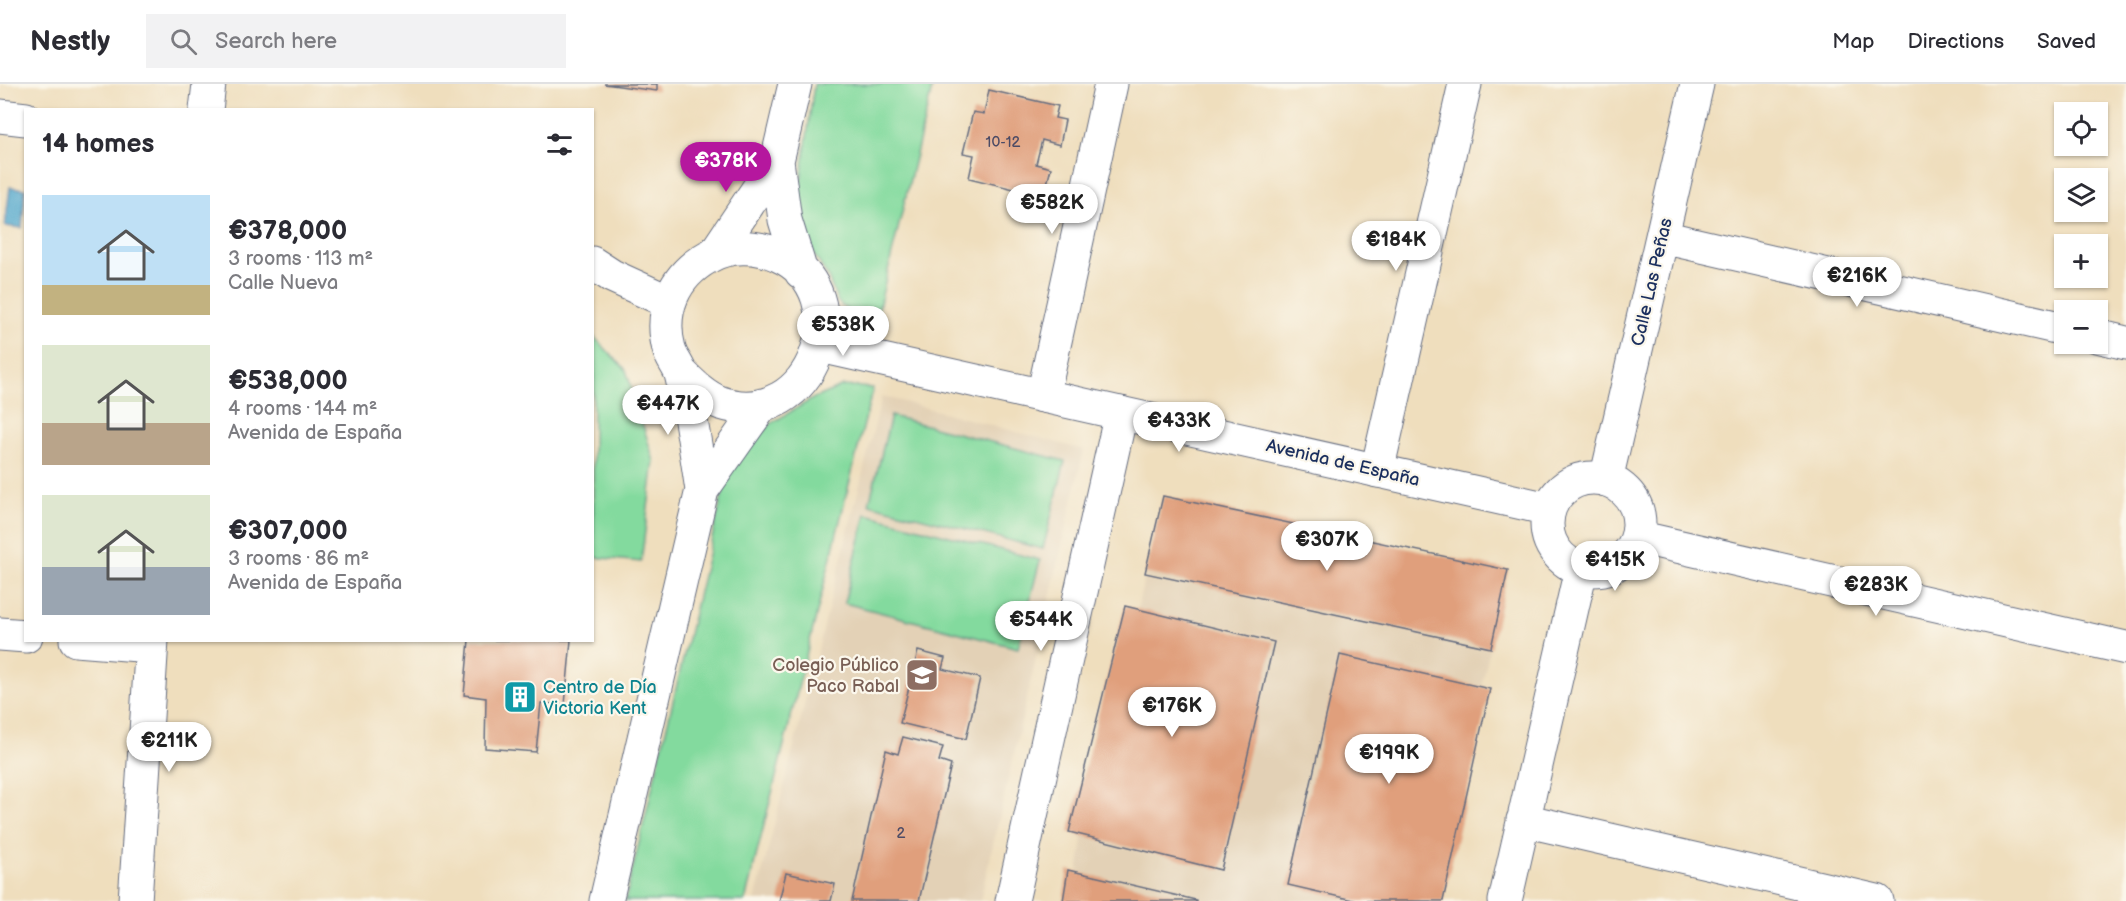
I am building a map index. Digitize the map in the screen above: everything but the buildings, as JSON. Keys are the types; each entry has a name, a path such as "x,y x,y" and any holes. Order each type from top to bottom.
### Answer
{"street":[{"path":"206,108 209,84"},
{"path":"716,252 777,161 795,84"},
{"path":"1043,396 1111,84"},
{"path":"1377,471 1465,84"},
{"name":"Calle Las Peñas","path":"1606,480 1697,84"},
{"path":"0,116 24,119"},
{"path":"777,161 785,220 801,272"},
{"path":"1662,237 2054,327"},
{"path":"606,901 702,490 692,421 681,373 669,351 665,327 669,302 678,282 693,266 716,252 744,248 763,249 780,255 801,272 816,294 823,320 820,346 810,369 799,384 782,398 762,405 740,406 720,402 699,390 681,373"},
{"path":"594,264 612,276 669,302"},
{"path":"2108,339 2126,343"},
{"name":"Avenida de España","path":"820,346 1549,509"},
{"path":"702,490 762,405"},
{"path":"1012,901 1121,413"},
{"path":"1585,479 1606,480 1619,486 1630,496 1636,508 1638,537 1622,561 1609,568 1581,569 1567,563 1552,546 1546,524 1549,509 1555,496 1566,486 1585,479"},
{"path":"1638,537 2126,648"},
{"path":"1504,901 1581,569"},
{"path":"0,634 24,636"},
{"path":"114,642 152,644 135,901"},
{"path":"1523,820 1877,901"}],"shaded area":[{"name":"Colegio Público Paco Rabal","path":"882,396 1084,450 980,901 755,901"},
{"path":"1163,496 1508,570 1482,684 1490,689 1443,901 1063,901 1068,870 1078,872 1083,838 1069,832 1125,606 1137,610"}],"green space":[{"path":"814,84 933,84 875,324 856,318 838,302 827,275 795,225"},
{"path":"594,337 626,370 654,461 641,562 594,557"},
{"path":"843,386 873,388 745,901 625,901 730,463 773,422 814,398"},
{"path":"891,416 1065,461 1043,549 869,504"},
{"path":"866,514 1040,560 1018,648 844,603"}],"water":[{"path":"10,187 24,189 22,228 5,226"}],"place":[{"name":"Colegio Público Paco Rabal","path":"922,675"},
{"name":"Centro de Día Victoria Kent","path":"520,697"}]}
